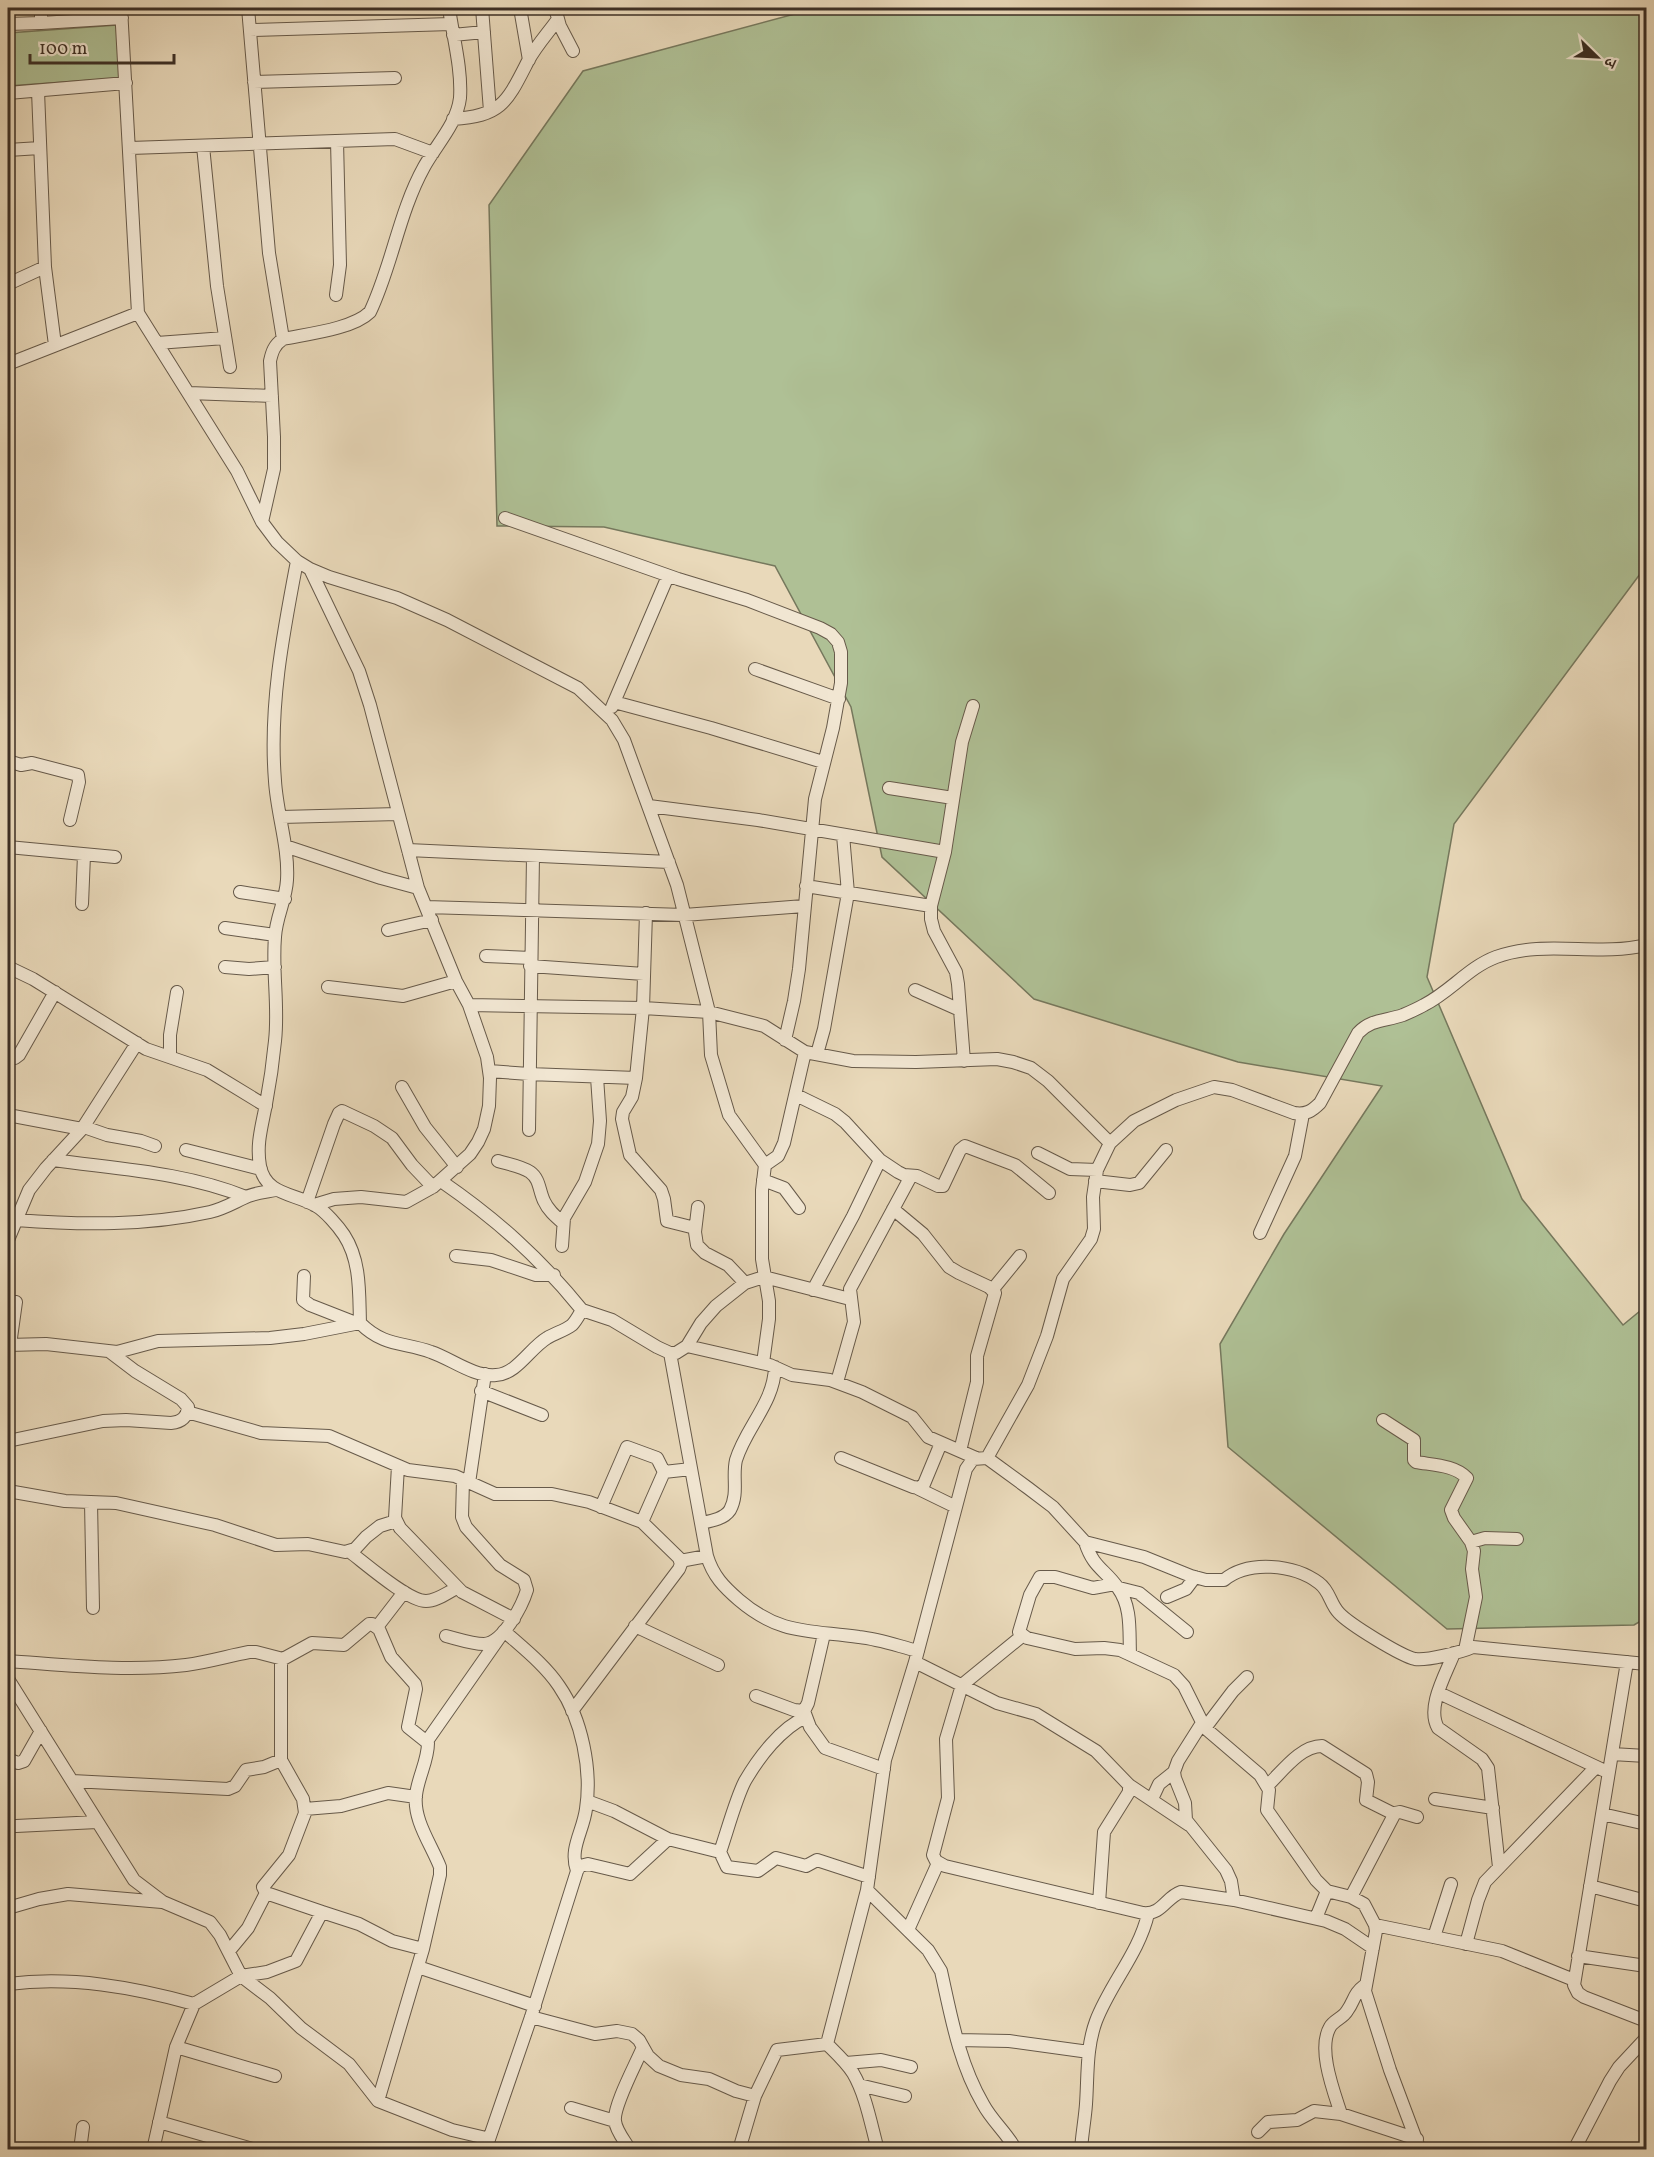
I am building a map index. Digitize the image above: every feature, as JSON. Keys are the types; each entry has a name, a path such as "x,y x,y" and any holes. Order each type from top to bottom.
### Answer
{"street":[{"path":"41,8 41,22"},
{"path":"248,8 269,253 283,339"},
{"path":"262,522 274,469 270,362 273,350 283,339 353,323 370,312 415,186 453,119 460,100 460,79 449,8"},
{"path":"482,8 490,111"},
{"path":"520,8 529,60"},
{"path":"8,24 122,13 138,313 237,471 262,522 277,542 297,561 310,569 397,598 447,620 578,688 608,716 624,740 669,862 684,915 709,1012 711,1055 729,1114 765,1165 762,1259 769,1301 769,1365 774,1380 771,1393 737,1459 736,1493 729,1511 721,1517 701,1523"},
{"path":"453,119 481,116 507,100 556,13"},
{"path":"556,13 565,38 573,51"},
{"path":"250,30 452,29 484,32"},
{"path":"254,82 395,78"},
{"path":"8,93 126,83"},
{"path":"38,91 45,267 55,345"},
{"path":"130,148 395,139 432,153"},
{"path":"336,295 339,265 337,141"},
{"path":"203,146 217,286 230,367"},
{"path":"8,150 40,148"},
{"path":"8,284 45,267"},
{"path":"8,364 138,313"},
{"path":"157,343 225,338"},
{"path":"189,393 272,396"},
{"path":"505,518 668,576 747,600 831,634 838,642 841,652 838,699 823,762 811,830 799,969 785,1040"},
{"path":"297,561 284,625 274,697 275,783 288,878 275,935 277,1008 275,1040 266,1106 259,1133 258,1152 261,1169 267,1183 276,1190 310,1203 343,1233 355,1259 359,1286 358,1323"},
{"path":"310,569 359,671 418,888 456,981 470,1005 487,1056 489,1071 489,1107 484,1129 470,1154 437,1184 406,1203 360,1197 310,1203"},
{"path":"608,716 668,576"},
{"path":"754,669 838,699"},
{"path":"614,702 823,762"},
{"path":"964,1061 956,972 934,931 931,906 945,852 962,742 974,706"},
{"path":"8,761 21,765 32,763 78,775 79,782 70,820"},
{"path":"890,788 953,798"},
{"path":"649,806 758,820 945,852"},
{"path":"281,817 398,813"},
{"path":"765,1165 778,1156 784,1143 796,1095 811,1053 824,1029 848,893 843,835"},
{"path":"285,846 418,888"},
{"path":"8,847 115,857"},
{"path":"408,850 669,862"},
{"path":"82,904 84,855"},
{"path":"529,1130 529,1006 533,856"},
{"path":"806,886 931,906"},
{"path":"240,892 285,899"},
{"path":"426,907 684,915 804,906"},
{"path":"646,913 643,1008 636,1078 631,1101 622,1116 630,1155 661,1190 667,1221 696,1228"},
{"path":"388,930 432,920"},
{"path":"225,928 275,935"},
{"path":"827,2044 868,1884 884,1769 966,1469 969,1462 982,1458 1028,1385 1047,1336 1063,1280 1091,1239 1094,1229 1093,1197 1096,1175 1110,1143 1134,1121 1176,1100 1214,1087 1232,1090 1294,1113 1303,1114 1312,1111 1320,1103 1363,1028 1375,1021 1404,1015 1426,1004 1473,970 1496,957 1548,947 1613,949 1647,945"},
{"path":"486,956 644,974"},
{"path":"8,967 55,992 146,1049 207,1070 266,1106"},
{"path":"225,967 249,969 275,967"},
{"path":"328,987 403,996 456,981"},
{"path":"915,990 960,1010"},
{"path":"8,1055 15,1058 19,1055 55,992"},
{"path":"170,1058 170,1035 177,992"},
{"path":"470,1005 643,1008 709,1012 764,1026 811,1053 853,1060 997,1059 1031,1068 1048,1080 1110,1143"},
{"path":"8,1240 29,1190 83,1128 137,1043"},
{"path":"489,1071 636,1078"},
{"path":"562,1246 562,1223 569,1206 585,1182 598,1144 600,1121 597,1077"},
{"path":"402,1087 425,1127 457,1167"},
{"path":"796,1095 840,1118 880,1160 901,1174 918,1176 938,1186 943,1186 960,1150 965,1146 1015,1165 1049,1193"},
{"path":"310,1203 334,1124 342,1111 374,1126 392,1138 412,1165 504,1228 554,1275 582,1310 612,1320 670,1353 676,1353 687,1346 707,1314 745,1283 764,1277 850,1299"},
{"path":"1260,1233 1295,1156 1303,1114"},
{"path":"8,1115 83,1128 155,1146"},
{"path":"186,1150 261,1169"},
{"path":"1038,1153 1070,1169 1130,1185 1139,1184 1166,1150"},
{"path":"53,1160 163,1173 193,1179 246,1197"},
{"path":"813,1290 880,1160"},
{"path":"498,1161 525,1169 534,1176 544,1202 562,1223"},
{"path":"837,1382 854,1323 850,1289 911,1176"},
{"path":"764,1180 784,1188 799,1209"},
{"path":"16,1220 86,1224 183,1217 222,1208 246,1197 276,1190"},
{"path":"698,1207 696,1239 701,1250 728,1264 745,1283"},
{"path":"893,1209 923,1234 949,1267 993,1289"},
{"path":"960,1451 977,1382 977,1356 994,1297 993,1289 1020,1256"},
{"path":"456,1257 491,1260 536,1275 554,1275"},
{"path":"304,1276 303,1300 310,1305 358,1323 392,1344 431,1352 485,1374 496,1375 512,1369 546,1338 570,1327 582,1310"},
{"path":"16,1302 9,1345 46,1344 110,1352 149,1342 270,1338 358,1323"},
{"path":"687,1346 769,1365 792,1375 837,1382 904,1412 916,1422 925,1435 982,1458 1053,1508 1086,1542 1093,1561 1117,1586 1123,1597 1128,1617 1130,1653"},
{"path":"8,1441 103,1421 178,1422 182,1420 187,1412 186,1403 181,1398 135,1371 110,1352"},
{"path":"670,1353 707,1556 721,1584 754,1612 776,1625 824,1634 862,1637 916,1656 962,1685 998,1703 1036,1714 1096,1751 1129,1785 1190,1825"},
{"path":"446,1636 485,1644 493,1641 514,1619 526,1594 526,1584 500,1565 466,1527 462,1517 485,1374"},
{"path":"481,1391 542,1415"},
{"path":"187,1412 261,1433 329,1436 352,1444 398,1466 419,1473 447,1474 495,1494 552,1494 602,1507 642,1522 680,1561"},
{"path":"1383,1420 1414,1440 1415,1461 1439,1465 1466,1476 1467,1480 1451,1512 1471,1542 1474,1551 1472,1569 1476,1597 1459,1652 1434,1707 1434,1722 1438,1728 1486,1764 1490,1774 1499,1867"},
{"path":"917,1488 924,1484 941,1443"},
{"path":"602,1507 627,1447 657,1458 664,1472"},
{"path":"841,1458 917,1488 956,1507"},
{"path":"398,1466 396,1521 409,1538 458,1588 514,1619"},
{"path":"664,1472 692,1469"},
{"path":"642,1522 664,1472"},
{"path":"8,1491 64,1501 116,1503 215,1525 276,1545 308,1544 338,1552 350,1552 404,1592 421,1600 428,1601 458,1588"},
{"path":"91,1502 93,1608"},
{"path":"350,1552 373,1531 396,1521"},
{"path":"1471,1542 1485,1538 1517,1539"},
{"path":"1086,1542 1144,1557 1206,1580 1224,1580 1232,1573 1245,1569 1275,1567 1293,1571 1318,1582 1328,1592 1338,1612 1395,1649 1415,1659 1459,1652 1473,1647 1647,1664"},
{"path":"680,1561 707,1556"},
{"path":"572,1711 679,1569 680,1561"},
{"path":"1187,1632 1139,1593 1117,1586 1093,1588 1055,1577 1040,1577 1033,1586 1019,1625 1019,1632 1022,1635 1075,1649 1104,1648 1130,1653 1179,1680 1203,1725 1254,1767 1267,1786 1267,1810 1317,1880 1327,1890 1351,1897 1364,1904 1376,1931 1365,1985 1369,2006 1419,2144"},
{"path":"1167,1597 1186,1588 1194,1577"},
{"path":"377,1627 404,1592"},
{"path":"8,1661 100,1668 140,1668 185,1665 249,1652 286,1659 302,1647 312,1643 344,1645 369,1624 372,1624 377,1627 391,1657 415,1684 408,1727 427,1741"},
{"path":"635,1626 718,1665"},
{"path":"504,1630 559,1685 572,1711 583,1750 587,1801 573,1856 577,1871"},
{"path":"378,2101 418,1967 441,1875 437,1859 418,1817 416,1797 428,1749 427,1741 504,1630"},
{"path":"824,1634 805,1714 769,1748 744,1782 720,1852 727,1867 758,1871 776,1858 806,1866 817,1860 868,1884 928,1950 940,1971 952,2029 983,2104 1016,2150"},
{"path":"1022,1635 962,1685 946,1739 948,1798 933,1855 938,1863 1148,1914 1161,1909 1174,1895 1181,1892 1234,1900 1335,1924 1373,1948"},
{"path":"281,1659 281,1760 303,1799 305,1809 304,1819 289,1856 263,1887 266,1893 359,1924 401,1945 423,1949"},
{"path":"1627,1662 1574,1980 1575,1990 1584,1997 1647,2021"},
{"path":"1152,1799 1159,1784 1174,1773 1178,1761 1203,1725 1247,1677"},
{"path":"8,1679 134,1880 163,1902 210,1922 229,1951 241,1976 270,1998 301,2028 349,2064 378,2101 452,2130 486,2138 486,2148"},
{"path":"1439,1693 1608,1773"},
{"path":"756,1696 805,1714 810,1727 825,1748 884,1769"},
{"path":"8,1759 24,1761 41,1731"},
{"path":"1267,1786 1302,1752 1322,1746 1366,1774 1368,1782 1366,1800 1394,1815"},
{"path":"1612,1754 1647,1756"},
{"path":"72,1781 228,1789 235,1786 246,1770 281,1760"},
{"path":"1466,1944 1482,1887 1596,1767"},
{"path":"1174,1773 1185,1803 1185,1819 1226,1870 1231,1881 1234,1900"},
{"path":"1099,1903 1104,1832 1129,1792 1129,1785"},
{"path":"305,1809 341,1806 388,1793 416,1797"},
{"path":"1435,1798 1493,1808"},
{"path":"587,1801 614,1811 668,1839 720,1852"},
{"path":"1351,1897 1396,1812 1416,1817"},
{"path":"1602,1814 1647,1824"},
{"path":"16,1826 97,1822"},
{"path":"486,2148 533,2011 577,1871 580,1866 588,1864 630,1874 668,1839"},
{"path":"908,1930 938,1863"},
{"path":"1434,1937 1451,1884"},
{"path":"1590,1886 1647,1901"},
{"path":"1316,1918 1327,1890"},
{"path":"229,1951 248,1928 266,1893"},
{"path":"8,1908 68,1894 163,1902"},
{"path":"153,2150 176,2047 194,2004 241,1976 267,1972 296,1961 322,1912"},
{"path":"1081,2150 1089,2052 1093,2032 1101,2009 1141,1939 1148,1914"},
{"path":"1375,1925 1512,1954 1574,1980"},
{"path":"1578,1956 1647,1966"},
{"path":"418,1967 595,2034 626,2032 639,2040 648,2056 659,2066 681,2075 709,2079 736,2091 756,2096"},
{"path":"8,1984 91,1982 150,1992 194,2004"},
{"path":"1341,2114 1329,2076 1326,2038 1332,2025 1346,2013 1355,1993 1365,1985"},
{"path":"1574,2150 1610,2081 1647,2038"},
{"path":"957,2040 1018,2041 1089,2052"},
{"path":"827,2044 846,2063 859,2085 878,2150"},
{"path":"739,2150 756,2096 777,2050 827,2044"},
{"path":"176,2047 275,2076"},
{"path":"630,2150 615,2121 618,2105 643,2047"},
{"path":"846,2063 881,2060 911,2067"},
{"path":"859,2085 905,2096"},
{"path":"572,2109 615,2121"},
{"path":"1258,2132 1268,2122 1297,2120 1311,2112 1341,2114 1419,2144"},
{"path":"159,2122 256,2150"},
{"path":"80,2150 83,2127"}],"green space":[{"path":"817,8 1646,8 1646,566 1454,824 1427,977 1522,1199 1623,1325 1646,1306 1646,1618 1634,1625 1447,1629 1228,1447 1220,1344 1284,1234 1382,1086 1238,1062 1034,999 882,857 851,707 775,566 604,527 497,526 489,205 583,71"},
{"path":"117,25 120,78 8,86 8,33"}]}
